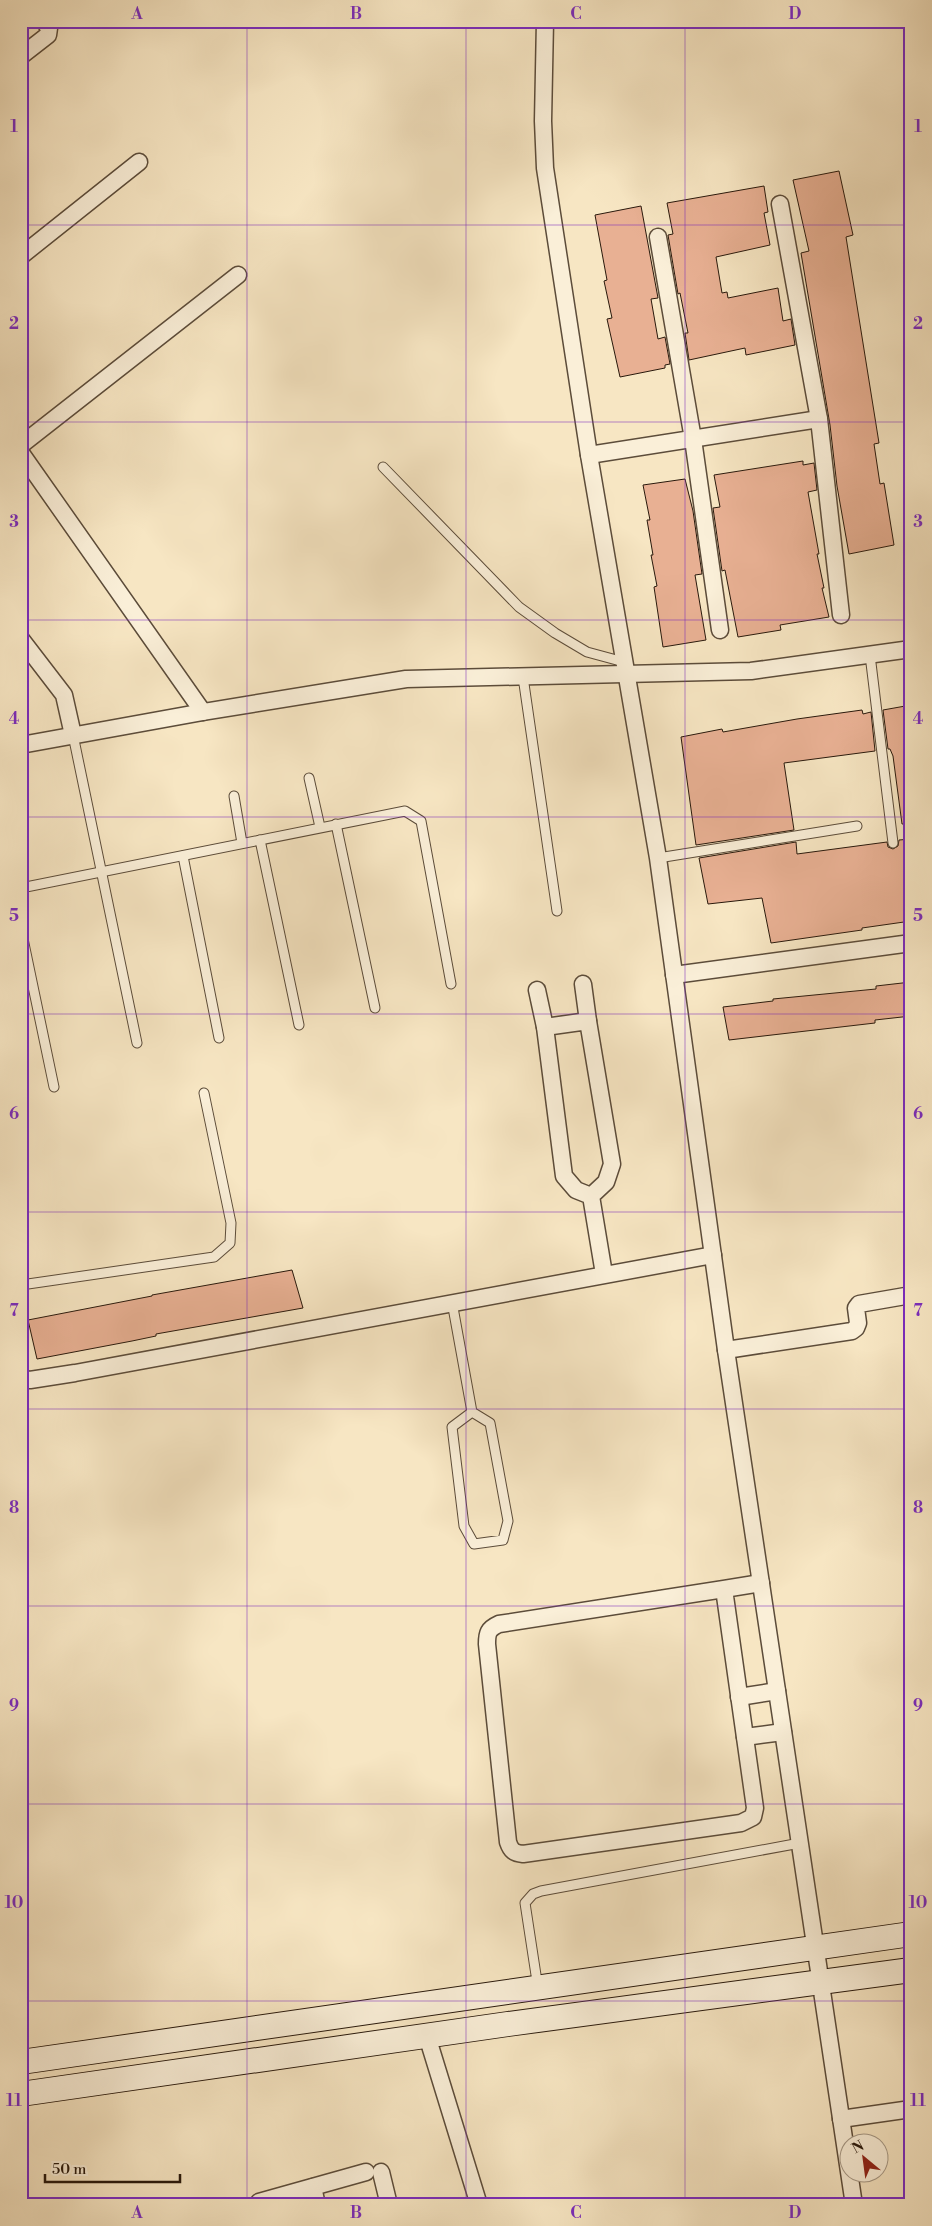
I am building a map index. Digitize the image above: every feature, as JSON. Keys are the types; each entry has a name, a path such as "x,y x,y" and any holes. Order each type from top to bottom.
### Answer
{"street":[{"path":"21,56 48,35 48,28 44,21"},
{"path":"545,21 543,121 545,168 589,455 658,858 712,1255 854,2205"},
{"path":"21,256 138,162"},
{"path":"780,204 819,419 841,615"},
{"path":"658,237 693,439 720,630"},
{"path":"21,445 238,275"},
{"path":"589,455 819,419"},
{"path":"21,453 203,712"},
{"path":"24,648 64,695 73,735"},
{"path":"21,745 203,712 406,679 523,677 625,668 750,672 911,649"},
{"path":"674,976 911,943"},
{"path":"583,984 612,1164 606,1182 591,1196"},
{"path":"537,990 545,1027 564,1176 576,1190 591,1196"},
{"path":"545,1027 588,1021"},
{"path":"591,1196 604,1274"},
{"path":"21,1379 30,1380 75,1373 712,1255"},
{"path":"726,1350 852,1331 858,1323 856,1308 859,1304 911,1295"},
{"path":"724,1589 754,1808 753,1818 748,1822 524,1854 517,1854 511,1850 508,1842 487,1644 487,1633 491,1628 499,1624 761,1583"},
{"path":"739,1697 777,1691"},
{"path":"745,1737 783,1732"},
{"path":"21,2062 911,1934"},
{"path":"21,2094 911,1970"},
{"path":"427,2036 479,2205"},
{"path":"841,2119 911,2109"},
{"path":"257,2205 259,2202 373,2172 389,2205"},
{"path":"313,2187 317,2205"}],"lane":[{"path":"383,467 519,607 555,633 587,652 625,668"},
{"path":"870,655 893,842"},
{"path":"523,677 557,911"},
{"path":"73,735 137,1043"},
{"path":"309,778 320,827"},
{"path":"234,796 242,843"},
{"path":"21,888 405,811 420,822 451,984"},
{"path":"336,824 375,1008"},
{"path":"658,858 857,826"},
{"path":"260,840 299,1025"},
{"path":"183,856 219,1038"},
{"path":"21,929 54,1087"},
{"path":"21,1285 214,1257 230,1243 231,1223 204,1093"},
{"path":"452,1302 472,1412 490,1423 508,1521 503,1540 474,1544 464,1526 452,1427 472,1412"},
{"path":"538,1988 525,1903 532,1894 541,1890 800,1843"}],"building":[{"path":"839,171 853,235 846,237 879,443 874,444 880,484 884,483 894,545 849,554 837,486 830,425 801,253 809,251 793,180"},
{"path":"764,186 768,212 764,213 770,245 716,257 722,293 727,292 728,298 778,288 783,321 791,319 795,345 746,355 745,348 689,360 685,333 688,333 680,293 678,294 668,235 673,234 667,203"},
{"path":"641,206 658,298 651,299 658,339 665,337 670,364 665,365 665,368 620,377 607,319 612,318 604,281 607,280 595,215"},
{"path":"803,461 803,465 814,463 817,490 808,492 824,588 822,588 829,617 780,625 781,630 738,637 725,570 722,571 713,508 720,507 714,475"},
{"path":"685,479 693,511 702,574 695,575 706,640 663,647 654,587 657,586 647,520 650,520 643,485"},
{"path":"911,705 911,824 902,824 893,756 890,749 888,749 883,710"},
{"path":"862,710 863,714 871,712 875,751 784,763 794,830 696,845 681,737 722,729 723,732"},
{"path":"911,839 911,876 908,876 911,921 771,943 762,898 708,904 699,858 796,842 797,854 887,842 888,847 893,849 898,846 899,840"},
{"path":"911,982 911,1016 875,1020 875,1023 729,1040 723,1007 773,1001 773,999 876,989 876,986"},
{"path":"292,1270 303,1308 156,1334 156,1336 37,1359 28,1320"}]}
